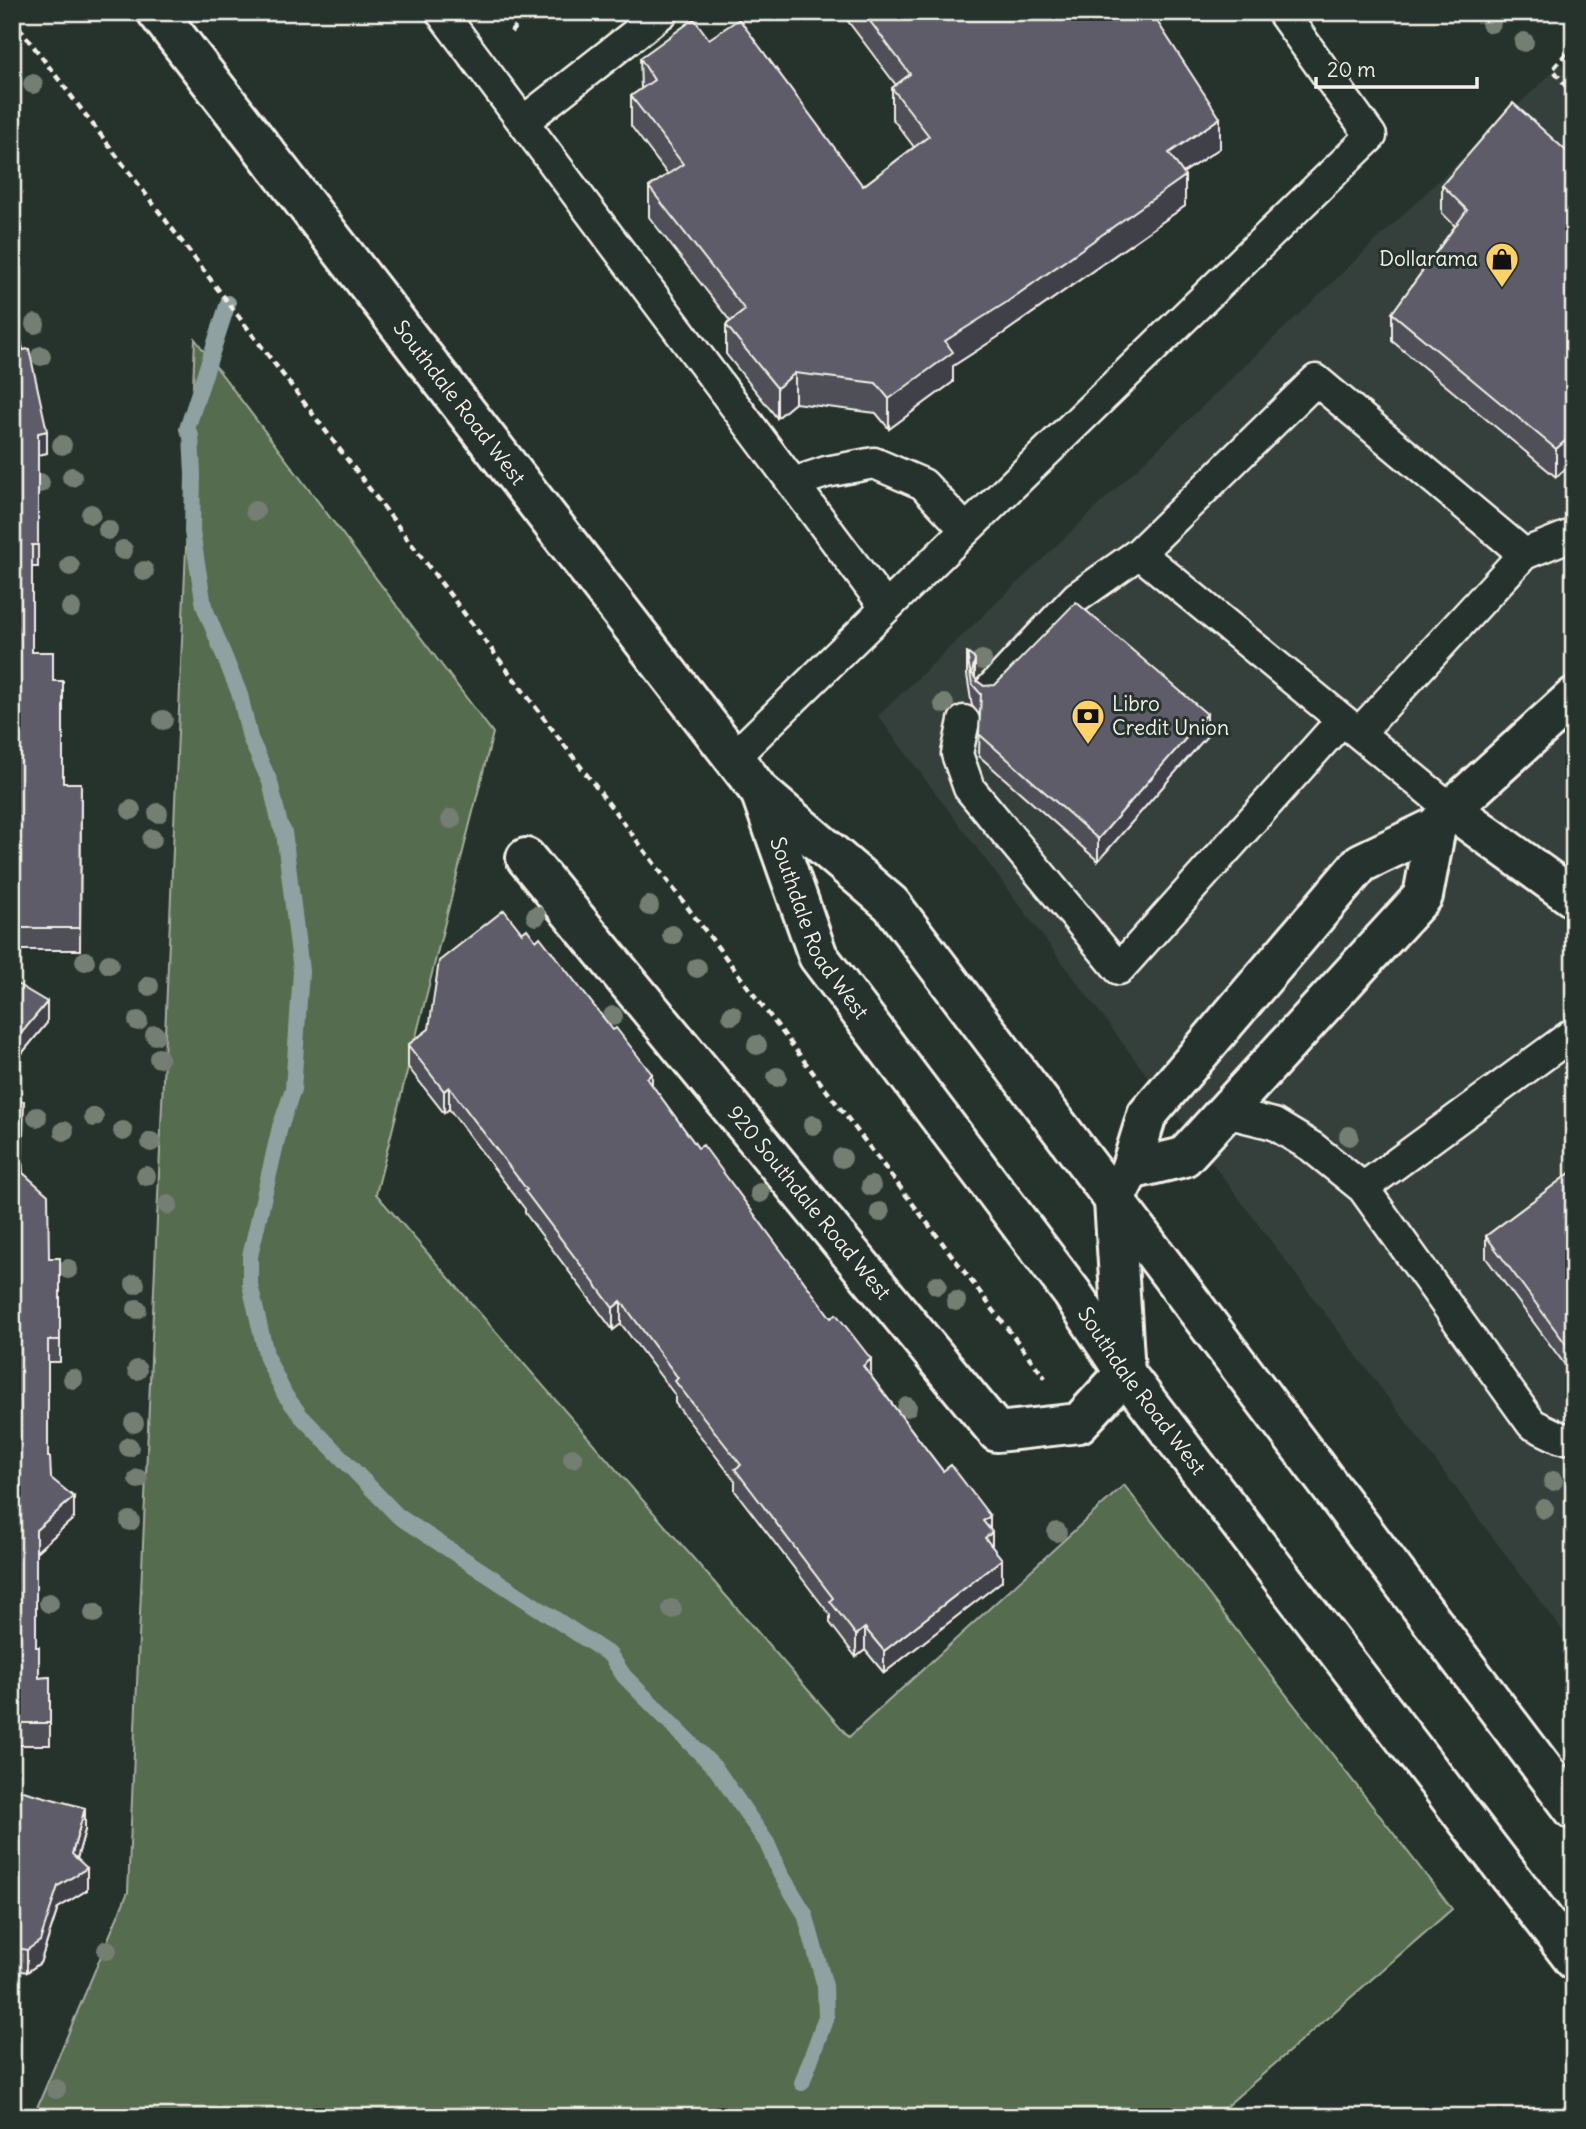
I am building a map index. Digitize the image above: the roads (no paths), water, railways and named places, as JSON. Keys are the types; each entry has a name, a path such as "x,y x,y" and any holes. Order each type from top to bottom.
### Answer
{"main road":[{"name":"Southdale Road West","path":"157,12 760,792 891,904 1122,1185 1574,1810"},
{"path":"1125,1373 1122,1185 1147,1115 1361,863 1443,818 1574,697"},
{"name":"Southdale Road West","path":"760,792 818,956 1072,1293 1125,1373 1574,1961"},
{"path":"1443,818 1574,898"},
{"path":"1122,1185 1184,1157 1423,896 1443,818"},
{"name":"920 Southdale Road West","path":"526,858 997,1432 1079,1423 1125,1373"}],"lane":[{"path":"441,12 886,608"},
{"path":"524,121 663,12"},
{"path":"733,758 1371,136 1282,12"},
{"path":"989,691 1077,597 1139,554 1316,380 1524,554"},
{"path":"793,483 826,472 874,463 923,484 966,530"},
{"path":"964,721 957,754 969,788 1119,969 1350,726 1524,554 1574,534"},
{"path":"1139,554 1350,726 1443,818"},
{"path":"1363,1188 1574,1033"},
{"path":"1225,1112 1274,1124 1312,1147 1363,1188 1532,1424 1561,1438 1574,1438"}],"waterway":[{"path":"228,303 187,429 191,436 193,474 192,532 204,606 240,695 250,738 270,782 284,832 301,971 293,1090 280,1127 250,1256 250,1285 267,1358 285,1395 301,1416 398,1516 610,1655 624,1676 716,1769 767,1843 780,1873 805,1914 825,1986 826,2017 802,2083"}],"place":[{"name":"Dollarama","path":"1502,289"},
{"name":"Libro Credit Union","path":"1088,746"}]}
